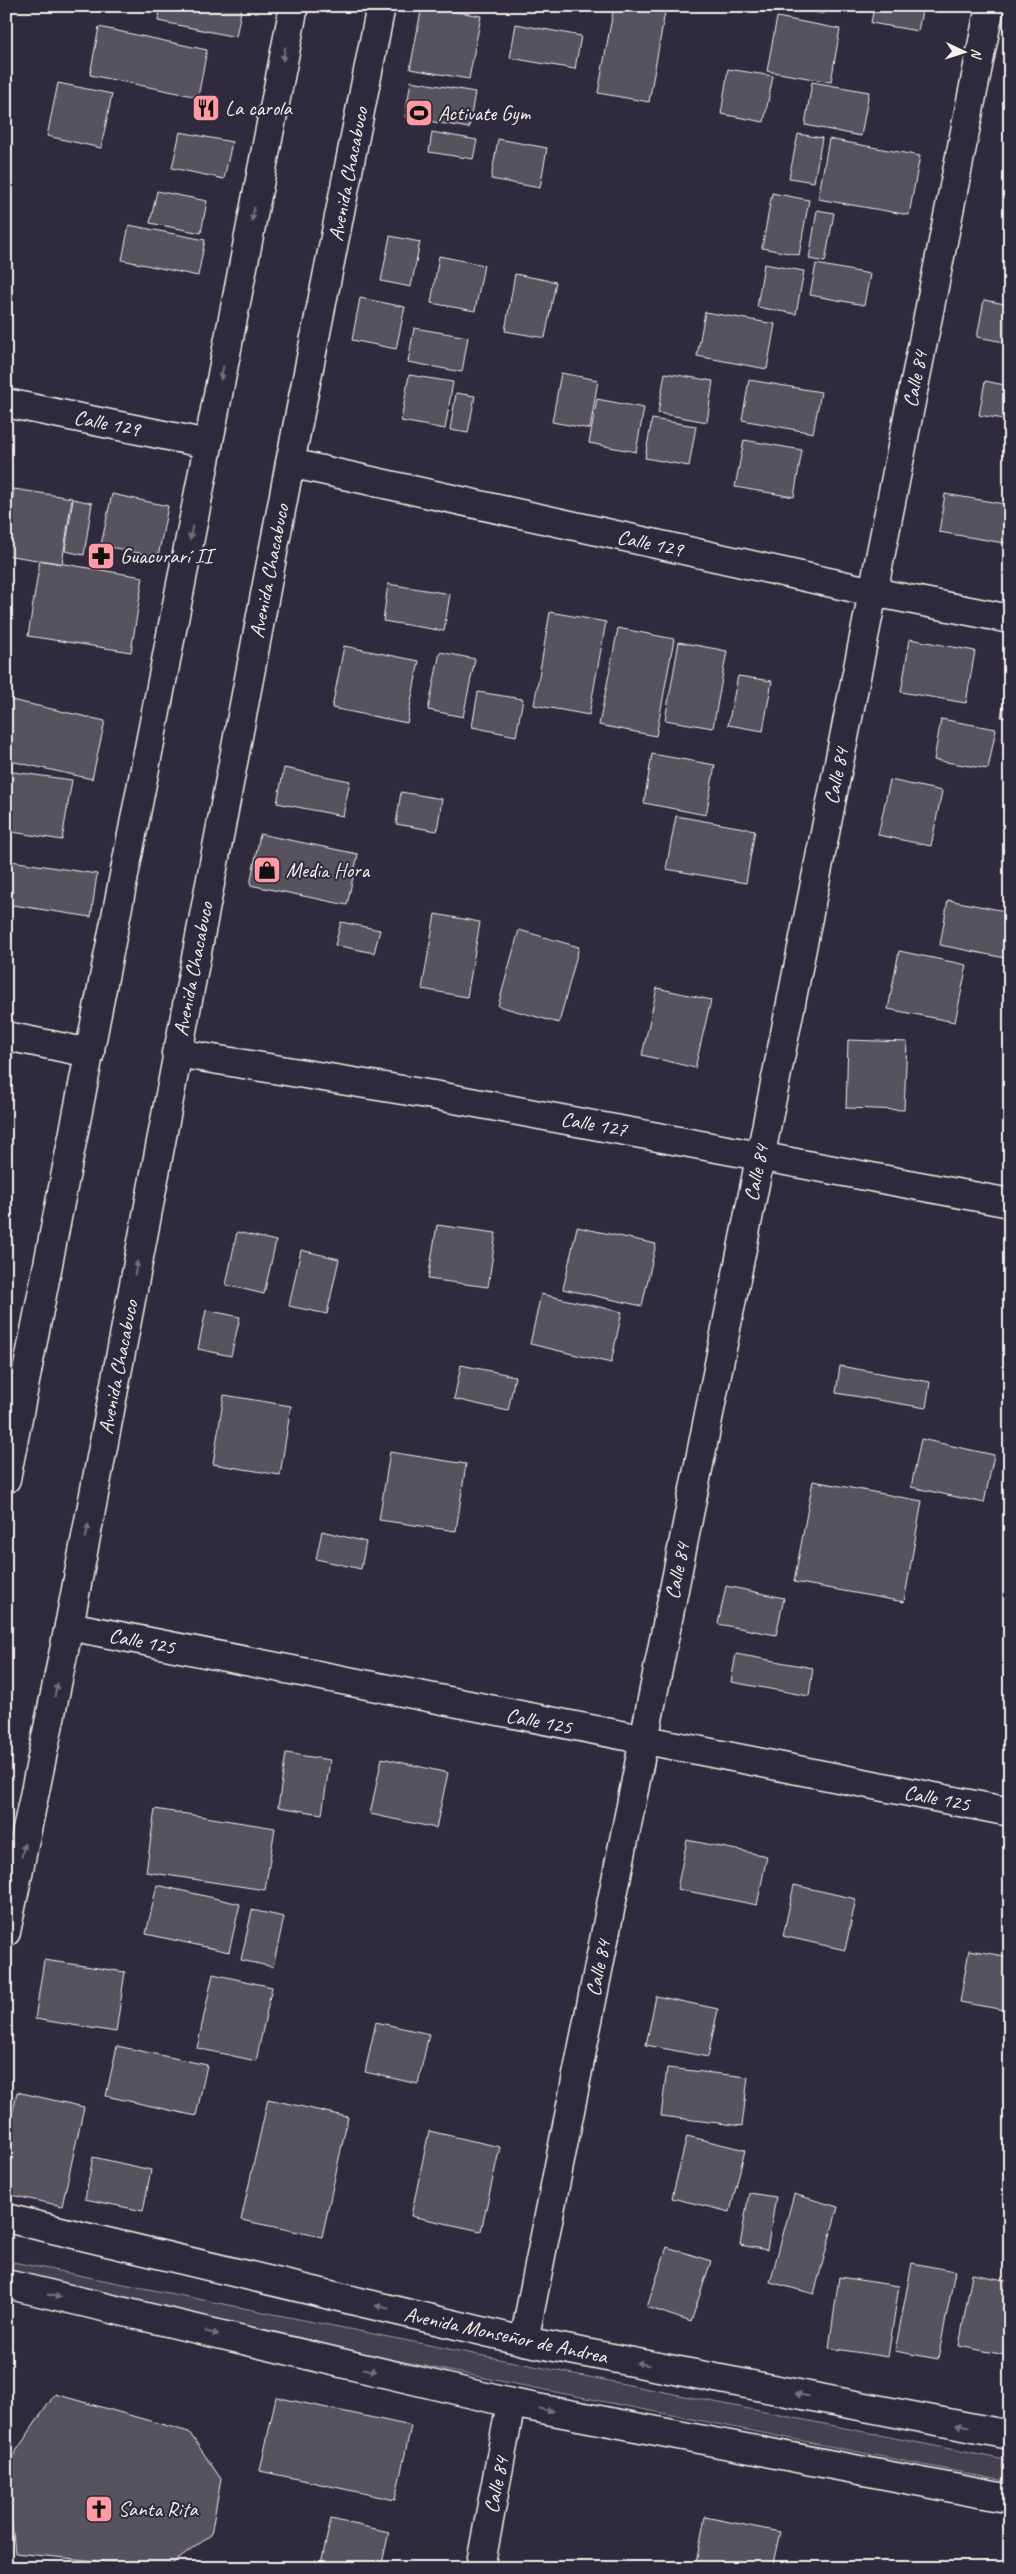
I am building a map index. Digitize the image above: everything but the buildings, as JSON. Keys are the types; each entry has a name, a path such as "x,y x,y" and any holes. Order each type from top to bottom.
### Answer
{"main road":[{"path":"6,1479 294,6"},
{"name":"Avenida Chacabuco","path":"6,1932 69,1626 176,1053 381,6"},
{"name":"Calle 84","path":"524,2341 990,6"},
{"name":"Calle 129","path":"6,403 208,444"},
{"name":"Calle 129","path":"290,463 873,592 1010,619"},
{"path":"6,1036 90,1053"},
{"name":"Calle 127","path":"176,1053 433,1095 1010,1203"},
{"name":"Calle 125","path":"69,1626 643,1741 1010,1812"},
{"name":"Avenida Monseñor de Andrea","path":"6,2218 524,2341 1010,2435"},
{"path":"6,2284 511,2403 1010,2500"},
{"name":"Calle 84","path":"480,2568 511,2403"}],"shaded area":[{"path":"13,2262 1010,2461 1010,2482 10,2284"}],"place":[{"name":"La carola","path":"206,108"},
{"name":"Activate Gym","path":"419,113"},
{"name":"Guacurarí II","path":"101,556"},
{"name":"Media Hora","path":"267,870"},
{"name":"Santa Rita","path":"99,2509"}]}
